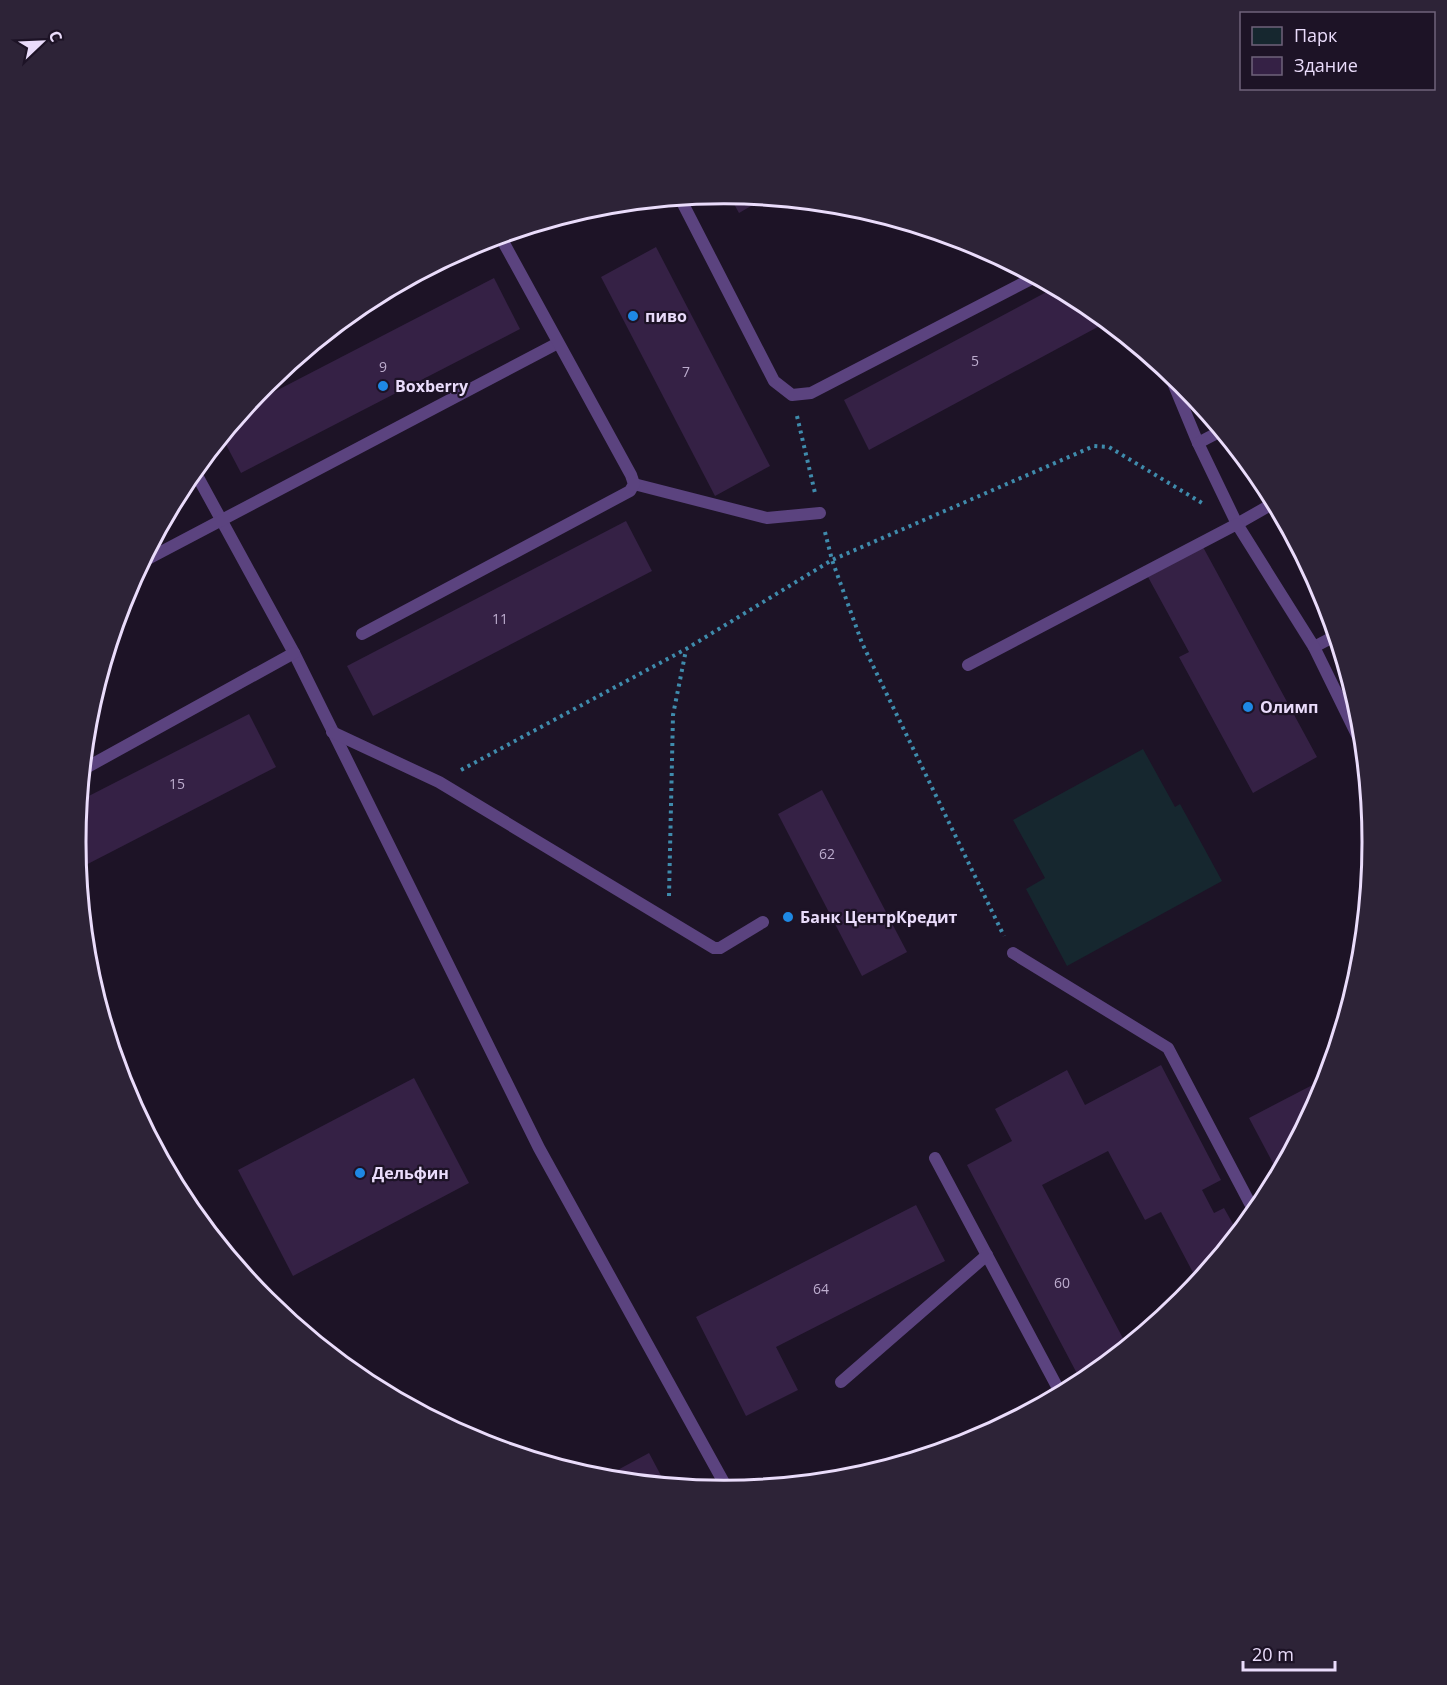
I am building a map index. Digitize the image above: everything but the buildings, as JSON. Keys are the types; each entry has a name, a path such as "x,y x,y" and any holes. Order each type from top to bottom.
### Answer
{"lane":[{"path":"684,206 774,381 792,395 811,393 1027,281"},
{"path":"362,634 630,491 634,484 504,243"},
{"path":"153,556 558,343"},
{"path":"1178,394 1198,443 1237,524 1314,647 1349,719"},
{"path":"1198,443 1214,435"},
{"path":"199,479 294,653 539,1148 722,1480"},
{"path":"634,484 767,518 820,513"},
{"path":"968,665 1266,508"},
{"path":"1314,647 1329,639"},
{"path":"90,765 294,653"},
{"path":"332,732 439,782 714,948 720,948 763,922"},
{"path":"1012,953 1168,1048 1250,1203"},
{"path":"935,1158 1057,1386"},
{"path":"841,1382 987,1255"}],"path":[{"path":"792,395 832,560 862,643 1012,953"},
{"path":"439,782 686,649 832,560 1094,446 1109,447 1237,524"},
{"path":"668,921 673,715 686,649"}],"green space":[{"path":"1143,749 1175,807 1180,804 1222,881 1067,966 1026,889 1045,878 1013,820"}],"place":[{"name":"пиво","path":"633,316"},
{"name":"Boxberry","path":"383,386"},
{"name":"Олимп","path":"1248,707"},
{"name":"Банк ЦентрКредит","path":"788,917"},
{"name":"Дельфин","path":"360,1173"}]}
